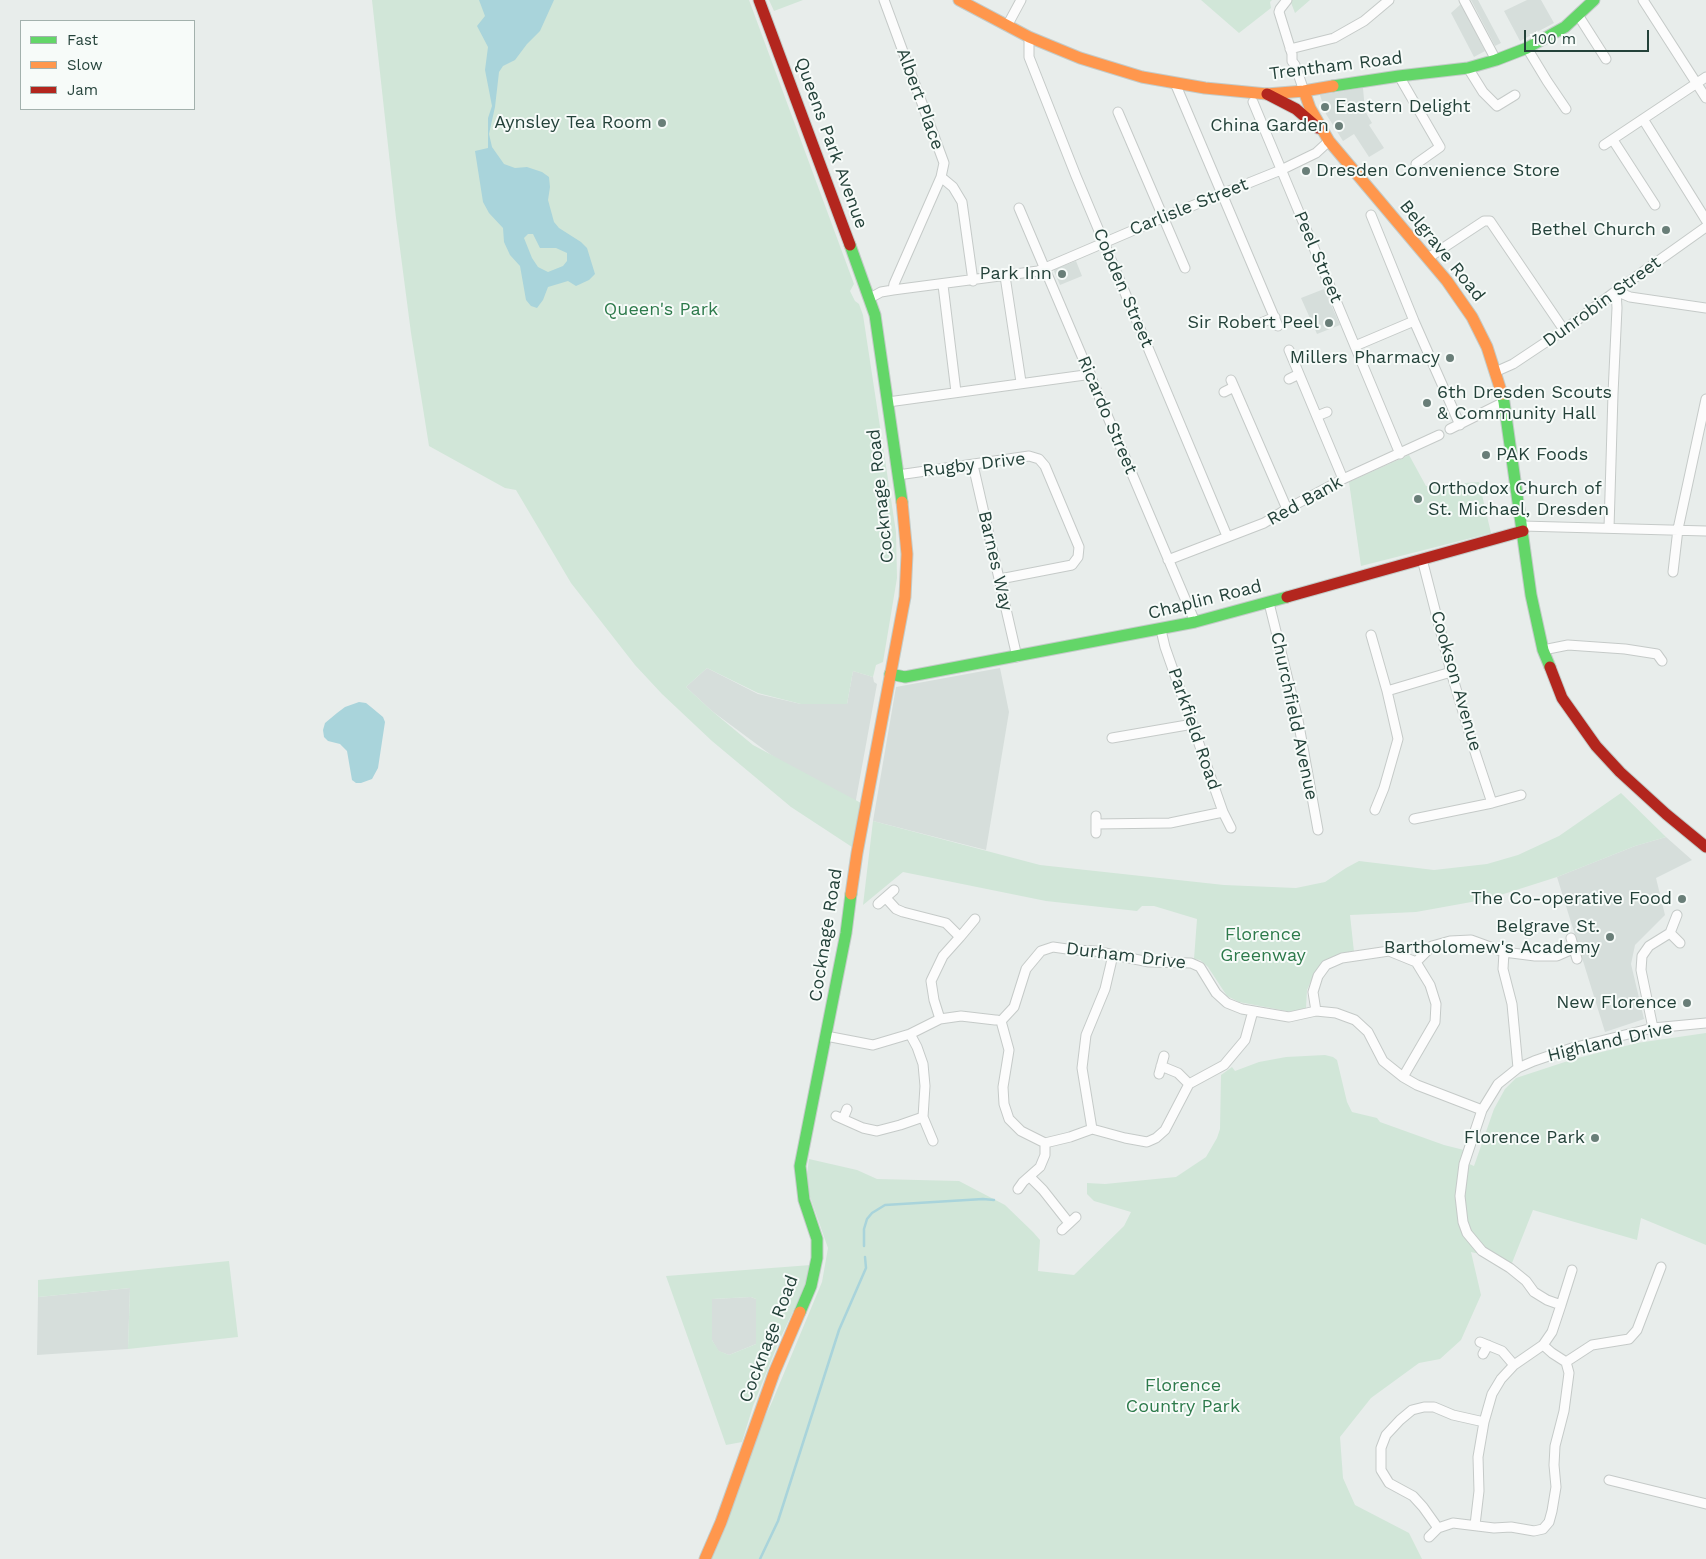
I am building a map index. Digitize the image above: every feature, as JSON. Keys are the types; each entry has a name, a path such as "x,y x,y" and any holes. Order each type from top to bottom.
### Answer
{"street":[{"name":"Queens Park Avenue","path":"759,0 870,298"},
{"name":"Albert Place","path":"884,0 944,163 941,178"},
{"name":"Trentham Road","path":"960,0 1029,37 1080,58 1142,77 1267,94 1304,91 1399,76 1468,68 1496,60 1527,48 1565,26 1594,0"},
{"path":"1007,26 1020,0"},
{"path":"1287,0 1279,12 1304,91"},
{"path":"1291,54 1334,38 1364,21 1389,0"},
{"path":"1464,0 1496,60"},
{"path":"1643,0 1706,98"},
{"path":"1578,15 1606,59"},
{"name":"Cobden Street","path":"1029,37 1030,57 1076,176 1227,536"},
{"path":"1527,48 1566,109"},
{"path":"1468,68 1483,92 1497,106 1515,95"},
{"path":"1399,76 1440,147 1416,164"},
{"path":"1604,146 1706,77"},
{"path":"1175,83 1277,322 1261,323"},
{"name":"Belgrave Road","path":"1304,91 1310,108 1327,138"},
{"name":"Belgrave Road","path":"1267,94 1296,108 1327,138 1447,281 1472,317 1487,347 1504,402 1532,595 1543,650 1562,698 1596,746 1620,772 1706,847"},
{"name":"Peel Street","path":"1258,107 1355,346 1376,406 1400,454"},
{"path":"1118,112 1162,218 1176,260 1185,268"},
{"path":"1644,119 1706,220"},
{"name":"Carlisle Street","path":"870,298 881,292 893,290 973,281 1045,269 1162,218 1282,170 1316,153 1327,138"},
{"path":"1613,140 1656,205"},
{"path":"893,290 941,178 953,187 962,202 973,281"},
{"name":"Ricardo Street","path":"1019,208 1195,622"},
{"path":"1370,215 1460,425"},
{"path":"1428,258 1484,221 1490,221 1564,330"},
{"name":"Dunrobin Street","path":"1495,372 1513,364 1564,330 1706,227"},
{"path":"1006,276 1021,382"},
{"path":"943,285 956,392"},
{"path":"1609,528 1617,308 1616,291 1630,297 1706,308"},
{"name":"Cocknage Road","path":"704,1559 722,1522 774,1374 811,1286 817,1258 817,1239 804,1200 800,1166 846,933 860,835 905,597 907,554 898,475 875,315 870,298"},
{"path":"1355,346 1414,321"},
{"path":"1289,350 1343,479"},
{"path":"888,402 1090,373"},
{"path":"1289,379 1299,374"},
{"path":"1224,392 1233,384 1287,509"},
{"path":"1673,572 1678,529 1706,399"},
{"path":"1450,429 1504,402"},
{"path":"1317,416 1327,412"},
{"name":"Red Bank","path":"1168,560 1264,523 1343,479 1439,435"},
{"name":"Rugby Drive","path":"898,475 1029,456 1039,459 1045,466 1079,547 1078,557 1072,565 1000,579"},
{"name":"Barnes Way","path":"973,465 1017,657"},
{"name":"Chaplin Road","path":"890,674 905,677 1161,630 1270,602 1523,528 1678,529 1706,531"},
{"name":"Cookson Avenue","path":"1422,559 1451,672 1492,803"},
{"name":"Churchfield Avenue","path":"1270,602 1298,720 1318,830"},
{"name":"Parkfield Road","path":"1161,630 1165,647 1223,812 1231,828"},
{"path":"1371,635 1398,739 1376,810"},
{"path":"1543,650 1568,645 1616,648 1657,654 1662,661"},
{"path":"1387,691 1451,672"},
{"path":"1112,738 1193,724"},
{"path":"1414,819 1492,803 1517,800"},
{"path":"1096,824 1170,823 1223,812"},
{"path":"878,904 894,890"},
{"path":"886,898 902,912 946,924 960,937"},
{"path":"1653,1028 1641,970 1642,956 1649,946 1670,933 1676,915"},
{"path":"940,1019 934,1000 932,981 943,956 975,919"},
{"path":"1670,933 1680,943"},
{"path":"1572,938 1573,949 1577,959"},
{"path":"1416,962 1432,946 1450,941 1471,940 1504,952 1535,956 1556,956 1573,949"},
{"name":"Durham Drive","path":"998,1020 1014,1007 1026,969 1041,951 1053,946 1095,951 1149,962 1190,963 1200,967 1216,993 1227,1003 1253,1011 1289,1016 1316,1011 1336,1013 1355,1020 1368,1032 1383,1060 1402,1077 1417,1085 1482,1110"},
{"path":"1316,1011 1313,992 1318,976 1326,964 1342,958 1389,951 1416,962 1430,985 1436,1004 1435,1022 1402,1077"},
{"path":"1504,952 1503,969 1512,1004 1518,1068"},
{"path":"1092,1129 1082,1068 1086,1035 1105,989 1113,955"},
{"path":"826,1036 872,1045 910,1034 940,1019 961,1016 998,1020 1009,1050 1003,1087 1004,1104 1009,1118 1021,1131 1045,1142 1070,1137 1092,1129 1147,1142 1156,1138 1165,1130 1189,1084 1224,1065 1245,1040 1253,1011"},
{"name":"Highland Drive","path":"1561,1305 1547,1300 1534,1292 1526,1281 1515,1272 1482,1251 1467,1233 1463,1222 1460,1196 1464,1164 1482,1110 1498,1084 1518,1068 1534,1061 1572,1048 1653,1028 1706,1023"},
{"path":"910,1034 923,1064 925,1086 923,1117 933,1141"},
{"path":"1164,1056 1160,1070 1178,1073 1189,1084"},
{"path":"847,1109 839,1117 863,1128 876,1131 923,1117"},
{"path":"1018,1189 1040,1167 1045,1155 1045,1142"},
{"path":"1030,1177 1073,1220 1062,1230"},
{"path":"1475,1525 1479,1492 1478,1457 1484,1422 1492,1394 1501,1379 1514,1365 1543,1345 1552,1332 1572,1270"},
{"path":"1566,1362 1592,1345 1630,1338 1637,1330 1654,1289 1659,1271 1648,1272"},
{"path":"1483,1354 1484,1344 1502,1351 1514,1365"},
{"path":"1430,1537 1438,1528 1453,1523 1494,1528 1511,1527 1534,1531 1543,1529 1549,1522 1556,1487 1555,1446 1564,1411 1569,1373 1566,1362 1543,1345"},
{"path":"1438,1528 1413,1496 1388,1483 1381,1470 1381,1448 1386,1435 1412,1410 1424,1407 1434,1407 1453,1415 1484,1422"},
{"path":"1609,1480 1706,1504"}],"shaded area":[{"path":"1471,0 1478,0 1501,43 1495,46"},
{"path":"1527,0 1541,0 1554,23 1520,41 1504,11"},
{"path":"1461,4 1485,51 1474,57 1451,13"},
{"path":"1363,88 1365,111 1372,123 1369,125 1384,148 1369,157 1354,134 1343,141 1326,114 1320,95"},
{"path":"1076,261 1082,276 1060,285 1054,271 1055,269"},
{"path":"1324,289 1340,325 1317,334 1301,298"},
{"path":"707,668 758,694 801,704 847,704 853,671 873,677 874,682 877,684 855,805 790,769 712,711 686,687"},
{"path":"1000,668 1009,712 986,850 873,821 896,687"},
{"name":"Belgrave St. Bartholomew's Academy","path":"1666,837 1692,860 1656,878 1665,915 1635,945 1631,964 1644,1019 1605,1032 1557,877 1635,846"},
{"path":"130,1288 128,1349 37,1355 38,1297"},
{"path":"751,1297 756,1299 756,1344 729,1355 718,1351 712,1340 712,1299"}],"green space":[{"name":"Queen's Park","path":"372,0 749,0 854,284 850,291 855,301 859,304 863,315 896,532 897,578 883,662 876,665 873,677 853,671 847,704 801,704 758,693 707,668 686,687 753,745 861,803 852,847 791,807 712,741 662,694 635,665 571,583 516,490 505,488 429,446 411,333 396,218"},
{"path":"769,0 803,0 774,11"},
{"path":"1201,0 1272,0 1270,2 1271,8 1239,33"},
{"path":"1290,0 1310,0 1295,13"},
{"path":"1409,455 1426,486 1479,482 1491,533 1361,566 1349,482"},
{"name":"Florence Greenway","path":"1621,793 1666,837 1635,846 1557,877 1488,899 1416,912 1350,915 1354,952 1340,955 1322,965 1315,972 1307,990 1306,1008 1292,1012 1239,1002 1227,996 1208,967 1200,960 1194,959 1197,919 1154,906 1142,906 1137,911 1046,901 903,872 863,905 873,821 1040,865 1224,885 1296,888 1325,882 1359,861 1434,870 1487,864 1518,855 1559,836"},
{"name":"Florence Country Park","path":"1706,1033 1706,1245 1641,1218 1637,1240 1533,1210 1510,1268 1488,1256 1471,1252 1481,1295 1461,1340 1440,1359 1419,1363 1371,1398 1340,1437 1343,1478 1355,1505 1409,1533 1422,1559 705,1559 736,1479 772,1402 822,1282 828,1248 808,1191 807,1174 809,1159 857,1170 877,1179 959,1181 1005,1205 1033,1232 1040,1240 1038,1271 1074,1275 1124,1226 1131,1212 1094,1201 1087,1194 1087,1183 1105,1184 1176,1177 1206,1157 1220,1129 1221,1075 1232,1067 1235,1071 1259,1062 1286,1057 1325,1055 1333,1057 1337,1060 1347,1102 1352,1112 1377,1118 1380,1122 1444,1145 1464,1150 1467,1163 1474,1166 1494,1109 1505,1089 1516,1078 1574,1059 1637,1043"},
{"path":"229,1261 238,1337 128,1349 130,1288 38,1297 38,1280"},
{"path":"811,1265 808,1277 779,1341 753,1406 742,1442 726,1445 666,1276","holes":["751,1297 756,1299 756,1344 729,1355 719,1351 712,1340 712,1299"]}],"water":[{"path":"479,0 554,0 540,31 515,60 503,66 499,72 495,107 489,134 492,147 504,164 515,168 527,167 542,172 549,177 548,200 554,222 559,228 587,248 595,274 589,280 576,286 568,281 548,287 543,300 537,308 531,306 526,300 520,266 510,255 504,242 503,228 489,213 483,202 475,151 488,148 488,118 492,106 485,70 488,47 477,26 485,16","holes":["528,234 533,234 540,248 556,248 567,253 567,261 563,266 548,272 538,267 524,238"]},
{"path":"359,702 366,703 383,717 385,722 378,768 372,779 356,783 352,780 347,751 340,744 328,741 324,737 323,730 325,723 337,713 345,707"}],"waterway":[{"path":"864,1246 864,1229 867,1219 872,1213 885,1205 983,1199 994,1200"},
{"path":"760,1559 778,1521 839,1330 866,1268 865,1257"}],"traffic: fast":[{"path":"1333,86 1468,68 1496,60 1527,48 1565,27 1594,0"},
{"path":"850,245 875,315 902,502"},
{"path":"1502,394 1531,595 1543,650 1550,667"},
{"path":"890,674 905,677 1195,622 1287,597"},
{"path":"800,1312 811,1286 817,1258 817,1239 804,1200 800,1166 846,933 851,894"}],"traffic: slow":[{"path":"959,0 1029,37 1080,58 1142,77 1205,88 1267,94 1333,86"},
{"path":"1304,91 1310,108 1329,141 1447,281 1472,317 1487,347 1502,394"},
{"path":"851,894 905,597 907,554 902,502"},
{"path":"705,1559 721,1522 774,1373 800,1312"}],"traffic: jam":[{"path":"759,0 850,245"},
{"path":"1267,94 1296,109 1318,128"},
{"path":"1287,597 1523,531"},
{"path":"1550,667 1562,698 1596,746 1620,772 1706,847"}],"place":[{"name":"Eastern Delight","path":"1325,107"},
{"name":"Aynsley Tea Room","path":"662,123"},
{"name":"China Garden","path":"1339,126"},
{"name":"Dresden Convenience Store","path":"1306,171"},
{"name":"Bethel Church","path":"1666,230"},
{"name":"Park Inn","path":"1062,274"},
{"name":"Sir Robert Peel","path":"1329,323"},
{"name":"Millers Pharmacy","path":"1450,358"},
{"name":"6th Dresden Scouts & Community Hall","path":"1427,403"},
{"name":"PAK Foods","path":"1486,455"},
{"name":"Orthodox Church of St. Michael, Dresden","path":"1418,499"},
{"name":"The Co-operative Food","path":"1682,899"},
{"name":"Belgrave St. Bartholomew's Academy","path":"1610,937"},
{"name":"New Florence","path":"1687,1003"},
{"name":"Florence Park","path":"1595,1138"}]}
